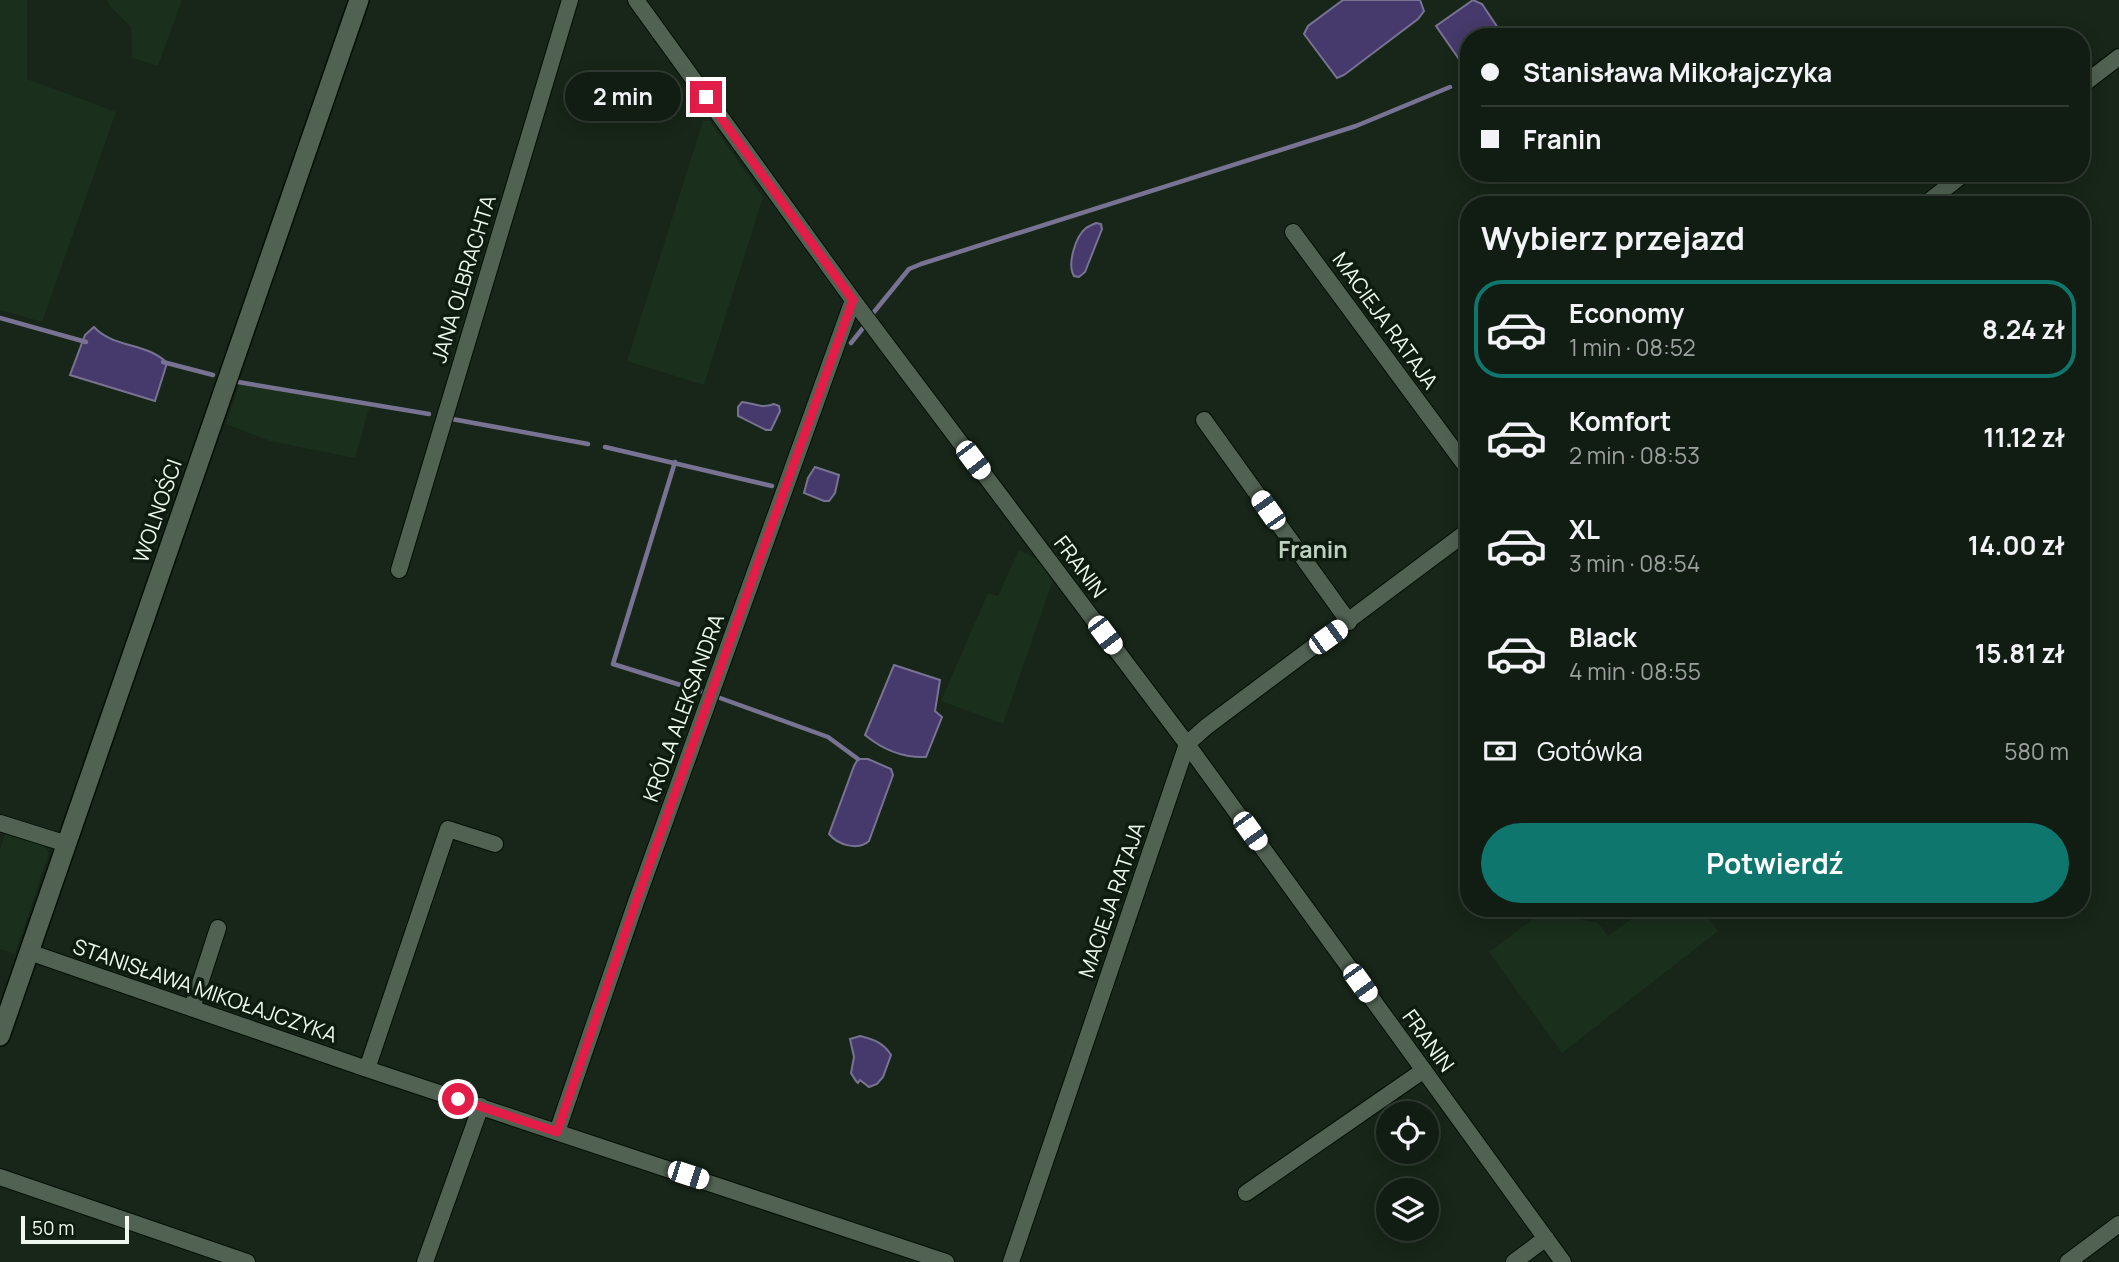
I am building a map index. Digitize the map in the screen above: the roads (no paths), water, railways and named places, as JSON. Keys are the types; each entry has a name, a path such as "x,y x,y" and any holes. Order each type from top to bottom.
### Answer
{"street":[{"name":"WOLNOŚCI","path":"0,1036 359,0"},
{"name":"JANA OLBRACHTA","path":"399,570 570,0"},
{"name":"FRANIN","path":"636,0 853,300 1187,744 1563,1262"},
{"path":"2090,79 2119,57"},
{"path":"1936,196 1953,182"},
{"name":"MACIEJA RATAJA","path":"1293,232 1460,458"},
{"name":"KRÓLA ALEKSANDRA","path":"557,1132 636,902 853,300"},
{"path":"1204,420 1349,622"},
{"path":"1187,744 1460,537"},
{"name":"MACIEJA RATAJA","path":"1011,1262 1187,744"},
{"path":"0,823 67,844"},
{"path":"367,1069 448,829 495,844"},
{"path":"192,1008 218,928"},
{"name":"STANISŁAWA MIKOŁAJCZYKA","path":"29,952 367,1069 946,1262"},
{"path":"1246,1193 1424,1070"},
{"path":"425,1262 481,1106"},
{"path":"0,1177 247,1262"},
{"path":"2068,1262 2119,1224"},
{"path":"1514,1262 1546,1238"}],"waterway":[{"path":"874,312 909,269 921,264 1356,126 1450,87"},
{"path":"0,318 86,342"},
{"path":"851,343 863,328"},
{"path":"163,362 213,375"},
{"path":"238,382 429,414"},
{"path":"452,419 588,444"},
{"path":"605,447 772,486"},
{"path":"675,462 613,664 703,692"},
{"path":"720,698 828,737 858,759"}],"district":[{"name":"Franin","path":"1313,550"}]}
